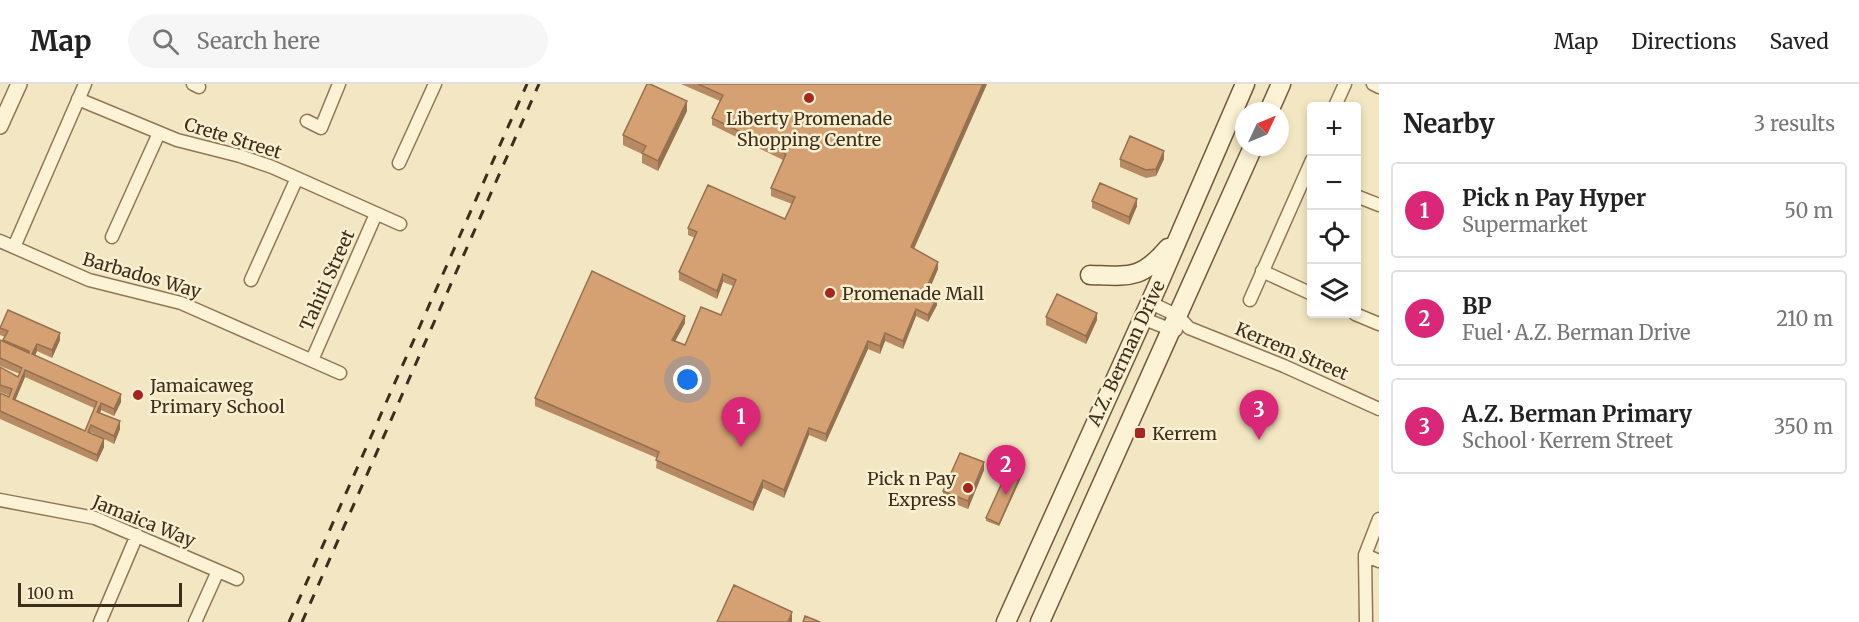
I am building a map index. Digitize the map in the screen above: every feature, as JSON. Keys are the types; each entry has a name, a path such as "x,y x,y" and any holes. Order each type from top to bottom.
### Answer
{"main road":[{"name":"A.Z. Berman Drive","path":"1006,622 1245,84"},
{"path":"1273,102 1281,84"},
{"name":"A.Z. Berman Drive","path":"1041,622 1180,324 1249,156"},
{"path":"1090,275 1130,276 1152,265 1177,237"}],"street":[{"path":"0,126 19,84"},
{"path":"14,247 85,84"},
{"path":"307,121 321,128 339,84"},
{"path":"399,163 435,84"},
{"path":"1337,102 1346,84"},
{"path":"1373,84 1379,87"},
{"name":"Crete Street","path":"78,99 177,140 240,156 297,178 400,224"},
{"path":"112,237 159,132"},
{"path":"251,280 297,178"},
{"path":"1250,300 1307,179"},
{"path":"1361,198 1379,206"},
{"name":"Tahiti Street","path":"312,360 376,214"},
{"name":"Barbados Way","path":"0,241 89,280 181,303 340,373"},
{"path":"1262,272 1307,292"},
{"name":"Kerrem Street","path":"1146,310 1263,357 1379,409"},
{"path":"1361,316 1379,324"},
{"name":"Jamaica Way","path":"0,500 95,518 237,579"},
{"path":"1366,622 1365,555 1379,519"},
{"path":"100,622 137,535"},
{"path":"1365,555 1379,561"},
{"path":"195,622 218,571"}],"building":[{"path":"647,84 687,101 658,161 642,153 646,146 623,135"},
{"name":"Promenade Mall","path":"698,84 983,84 911,247 938,262 925,291 937,298 928,315 916,309 903,341 885,333 880,346 868,341 826,434 809,428 784,490 763,480 753,503 656,460 659,452 535,398 592,271 685,316 672,340 685,345 701,307 721,315 736,280 723,274 717,291 679,272 697,232 688,228 708,185 785,219 795,197 771,188 786,154 712,118 723,95"},
{"path":"1130,136 1164,151 1156,169 1146,170 1120,159"},
{"path":"1100,183 1137,199 1129,217 1092,201"},
{"path":"1057,294 1097,313 1086,336 1046,317"},
{"path":"8,310 60,333 52,350 37,344 32,354 121,394 114,409 101,403 97,412 120,421 114,436 91,425 88,432 104,439 97,455 0,411 0,393 9,397 12,389 0,385 0,367 18,377 22,368 0,358 0,340 29,353 29,351 3,340 8,331 0,328","holes":["25,370 97,402 85,431 13,399"]},
{"path":"960,453 984,462 968,501 943,491"},
{"path":"1011,463 1024,468 999,524 986,518"},
{"path":"734,585 792,612 788,622 717,622"},
{"path":"805,616 820,622 803,622"}],"railway":[{"path":"289,622 527,84"},
{"path":"302,622 539,84"}],"place":[{"name":"Liberty Promenade Shopping Centre","path":"809,98"},
{"name":"Promenade Mall","path":"830,293"},
{"name":"Jamaicaweg Primary School","path":"138,395"},
{"name":"Kerrem","path":"1140,433"},
{"name":"A.Z. Berman Primary","path":"1259,440"},
{"name":"Pick n Pay Hyper","path":"741,447"},
{"name":"Pick n Pay Express","path":"968,488"},
{"name":"BP","path":"1006,495"}]}
